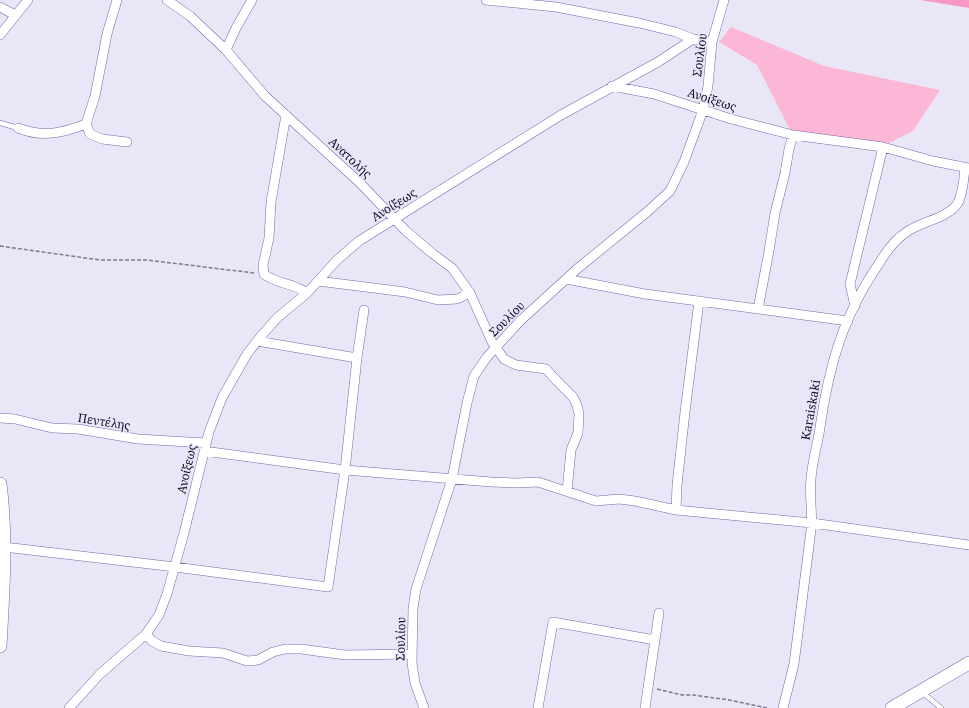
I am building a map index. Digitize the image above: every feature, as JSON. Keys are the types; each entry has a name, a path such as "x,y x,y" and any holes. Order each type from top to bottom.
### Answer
{"street":[{"path":"0,35 28,0"},
{"path":"117,0 107,34 95,96 86,124 90,134 102,139 127,142"},
{"name":"Ανατολής","path":"167,0 190,16 226,50 266,96 360,183 394,219 433,254 451,266 470,293 495,347 504,359 511,363 546,369 575,400 579,414 579,429 571,450 567,490"},
{"path":"226,50 236,28 252,0"},
{"path":"486,0 556,7 639,23 676,32 693,39 712,42"},
{"name":"Σουλίου","path":"424,708 415,683 413,672 412,654 416,589 452,479 472,381 482,363 520,321 566,279 647,212 670,190 684,162 703,110 708,86 712,42 724,0"},
{"path":"0,7 15,16"},
{"path":"612,86 658,62 693,39"},
{"name":"Ανοίξεως","path":"69,708 100,674 152,628 161,611 175,567 205,447 215,415 222,398 247,354 257,341 277,318 307,293 352,246 561,115 612,86 654,94 731,119 793,135 884,148 967,168"},
{"path":"286,115 271,202 268,238 263,265 264,274 269,279 295,286 307,293"},
{"path":"18,128 27,131 55,134 86,124"},
{"path":"758,309 775,213 793,135"},
{"path":"855,306 850,284 884,148"},
{"name":"Karaiskaki","path":"784,708 794,664 812,523 810,492 812,469 830,374 848,321 880,260 899,238 923,223 948,212 955,206 960,196 967,168"},
{"path":"566,279 645,294 848,321"},
{"path":"318,281 406,292 438,300 457,298 470,293"},
{"path":"676,510 677,485 685,412 699,301"},
{"path":"4,547 328,587 345,470 357,358 364,310"},
{"path":"257,341 357,358"},
{"name":"Πεντέλης","path":"0,418 15,419 52,428 78,429 138,439 205,447 345,470 510,483 538,482 567,490 596,501 619,499 676,510 812,523 969,545"},
{"path":"0,484 3,506 4,547 0,646"},
{"path":"644,708 659,612"},
{"path":"538,708 553,622 655,640"},
{"path":"146,634 152,642 161,646 189,651 223,653 247,661 258,660 273,652 286,649 345,655 412,654"},
{"path":"892,708 969,662"}],"lane":[{"path":"0,123 18,128"},
{"path":"921,692 941,708"}],"path":[{"path":"0,246 100,260 147,260 264,274"},
{"path":"647,687 674,694 729,700 766,708"}],"shaded area":[{"path":"920,0 969,0 969,8"},
{"path":"731,27 824,66 940,90 913,131 887,144 790,130 757,65 719,42"}]}
